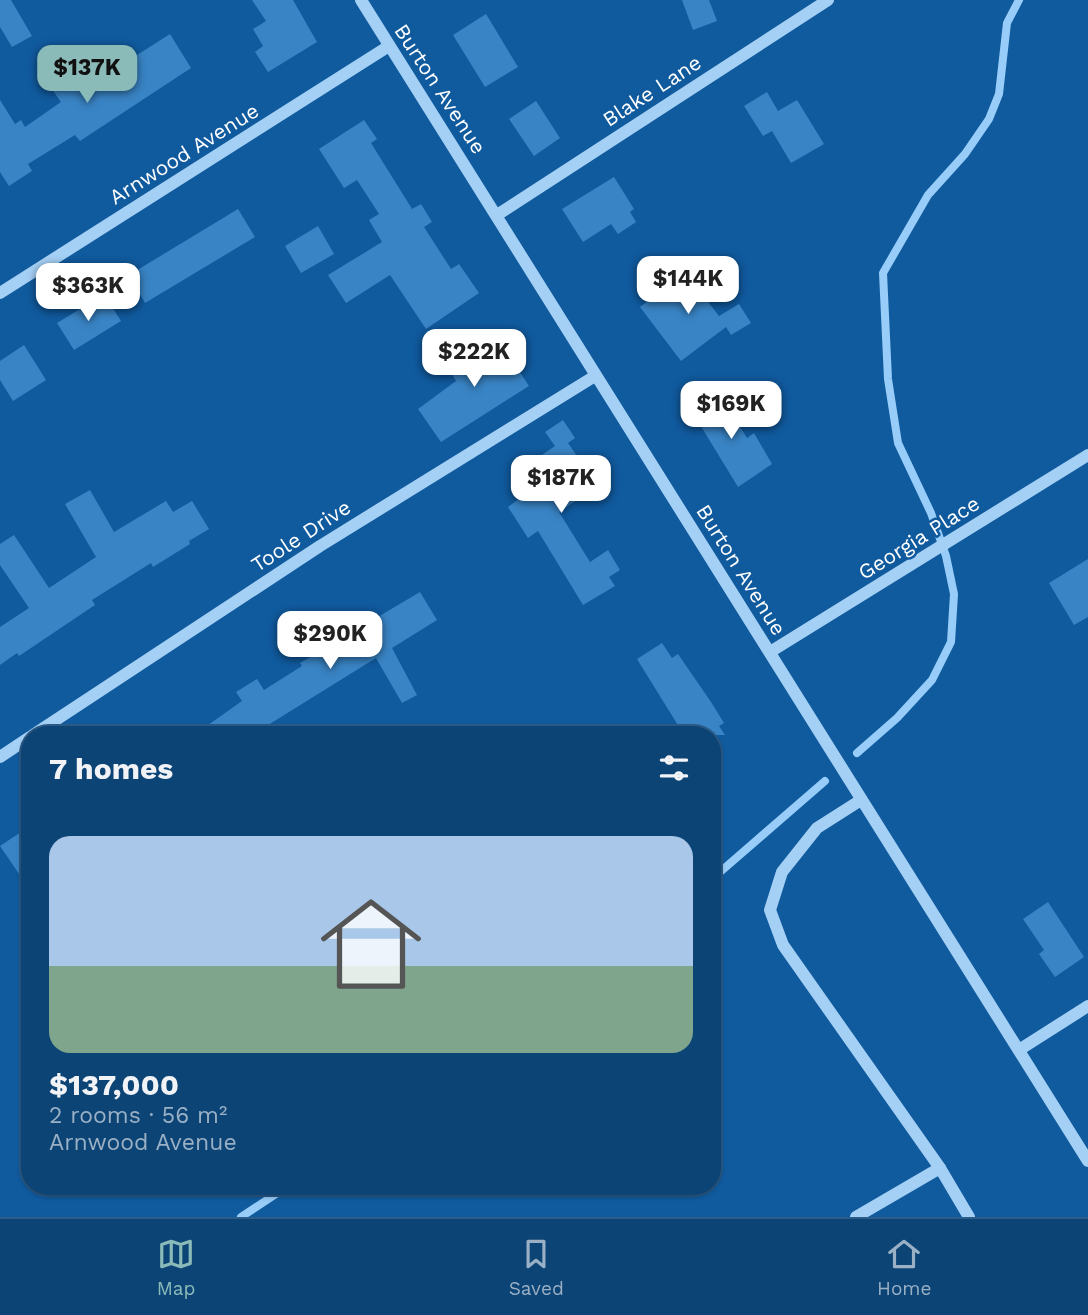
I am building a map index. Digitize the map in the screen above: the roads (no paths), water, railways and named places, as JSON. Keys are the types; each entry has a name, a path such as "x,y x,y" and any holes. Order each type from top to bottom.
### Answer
{"street":[{"name":"Burton Avenue","path":"361,0 1088,1161"},
{"name":"Blake Lane","path":"498,215 828,0"},
{"name":"Arnwood Avenue","path":"0,293 389,47"},
{"name":"Toole Drive","path":"46,726 320,546 595,376"},
{"name":"Georgia Place","path":"770,652 1088,455"},
{"name":"Toole Drive","path":"0,757 21,743"},
{"path":"861,800 817,828 782,872 770,909 783,945 940,1168 969,1217"},
{"path":"1019,1051 1088,1006"},
{"path":"856,1217 940,1168"}],"waterway":[{"path":"857,753 897,718 932,680 951,642 954,594 946,556 931,513 898,443 888,379 883,273 928,195 965,154 989,119 999,94 1007,23 1019,0"},
{"path":"721,871 825,781"},
{"path":"241,1217 274,1195"}]}
